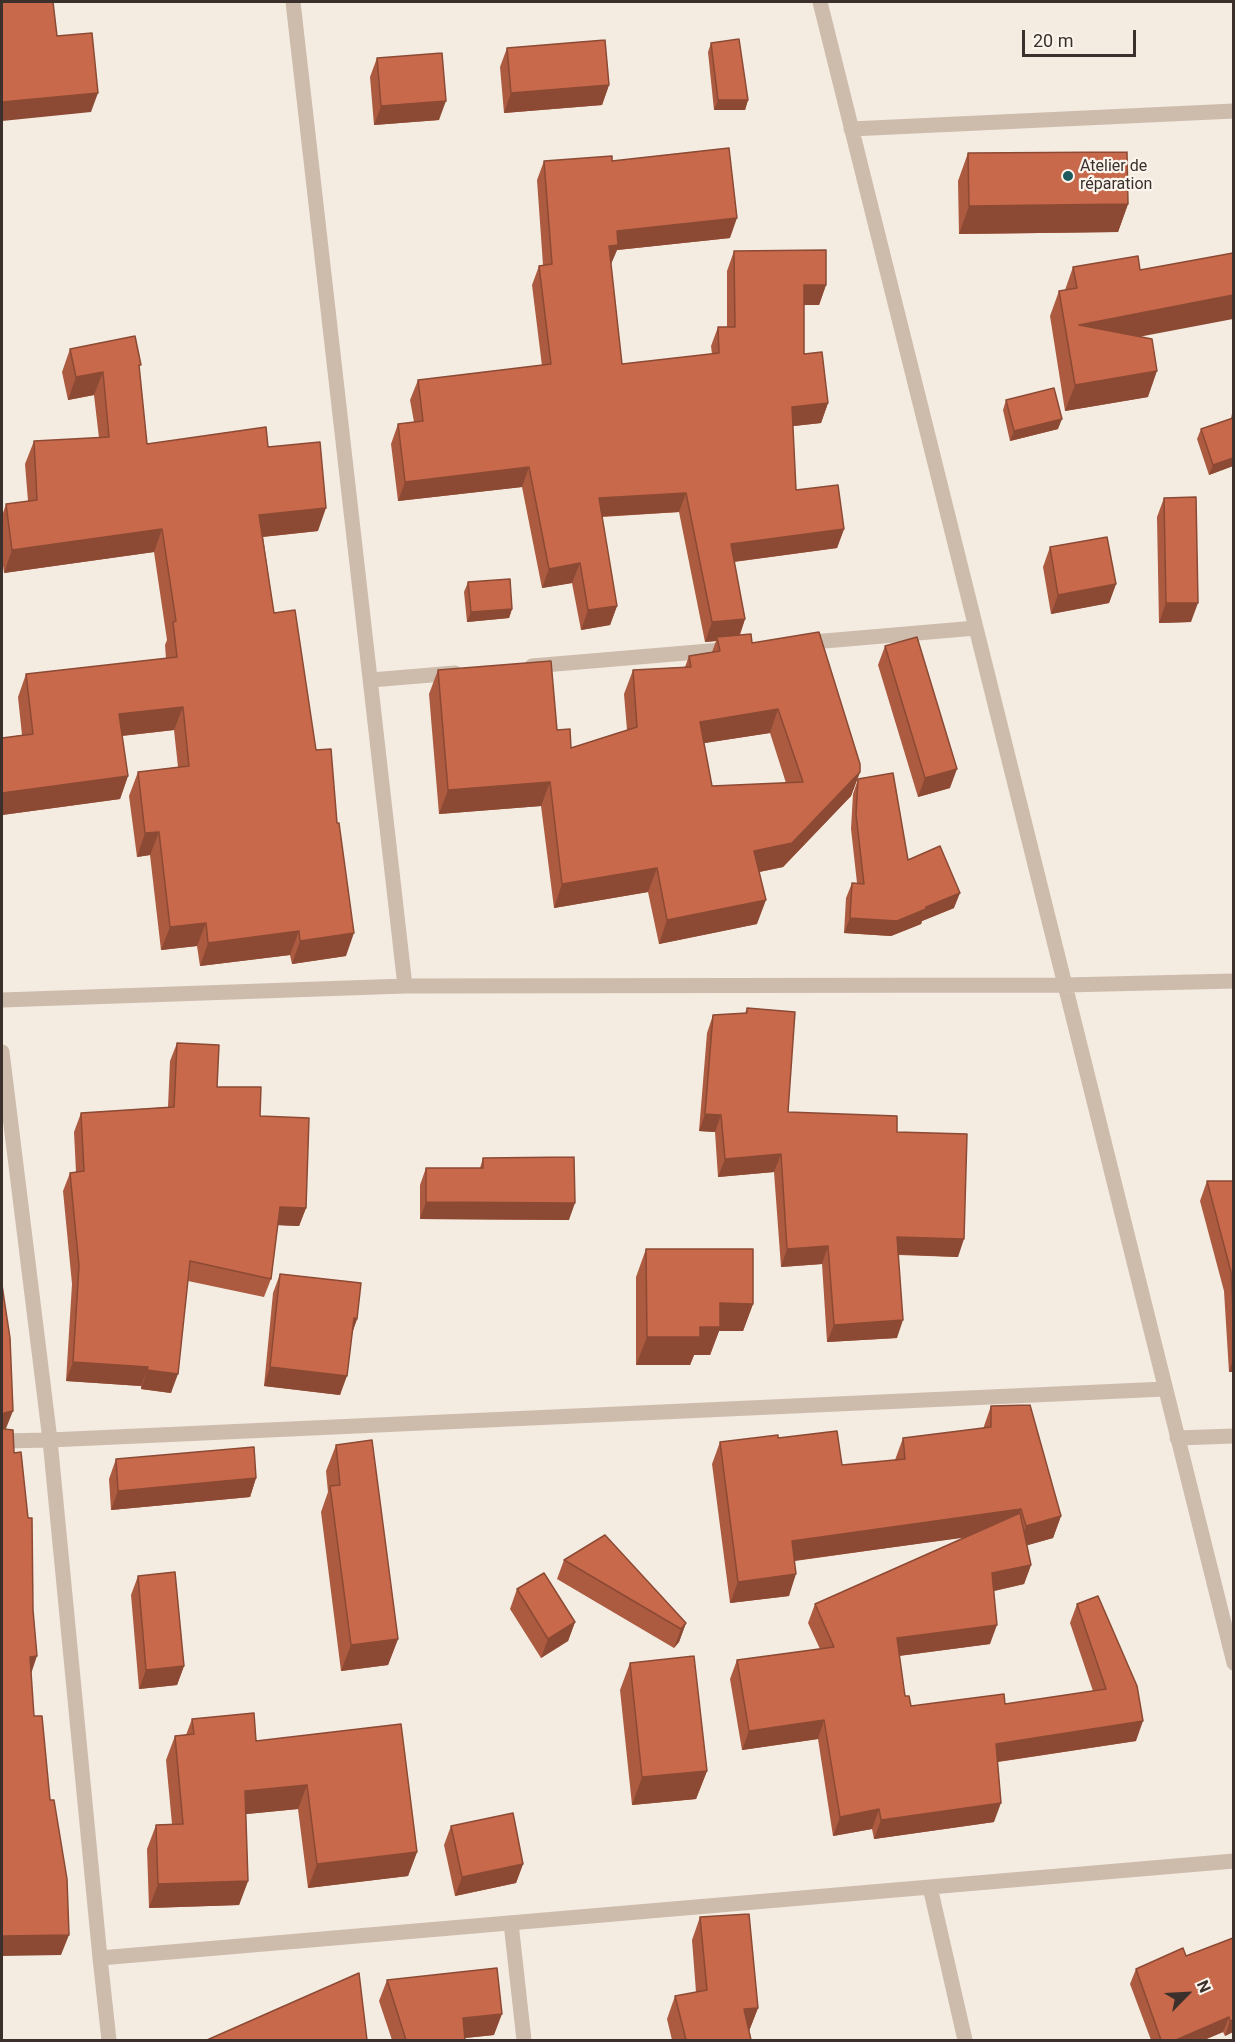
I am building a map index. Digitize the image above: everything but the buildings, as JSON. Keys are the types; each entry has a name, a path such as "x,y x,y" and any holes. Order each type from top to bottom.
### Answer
{"street":[{"path":"293,2 405,986"},
{"path":"820,2 1233,1663"},
{"path":"851,129 1233,111"},
{"path":"786,644 976,628"},
{"path":"513,668 750,647"},
{"path":"371,680 466,672"},
{"path":"2,1000 405,986 1065,985 1233,981"},
{"path":"2,1052 50,1440 110,2040"},
{"path":"2,1441 1165,1389"},
{"path":"1177,1438 1233,1436"},
{"path":"100,1958 1233,1861"},
{"path":"930,1887 965,2040"},
{"path":"511,1923 524,2040"}],"place":[{"name":"Atelier de réparation","path":"1068,176"}]}
